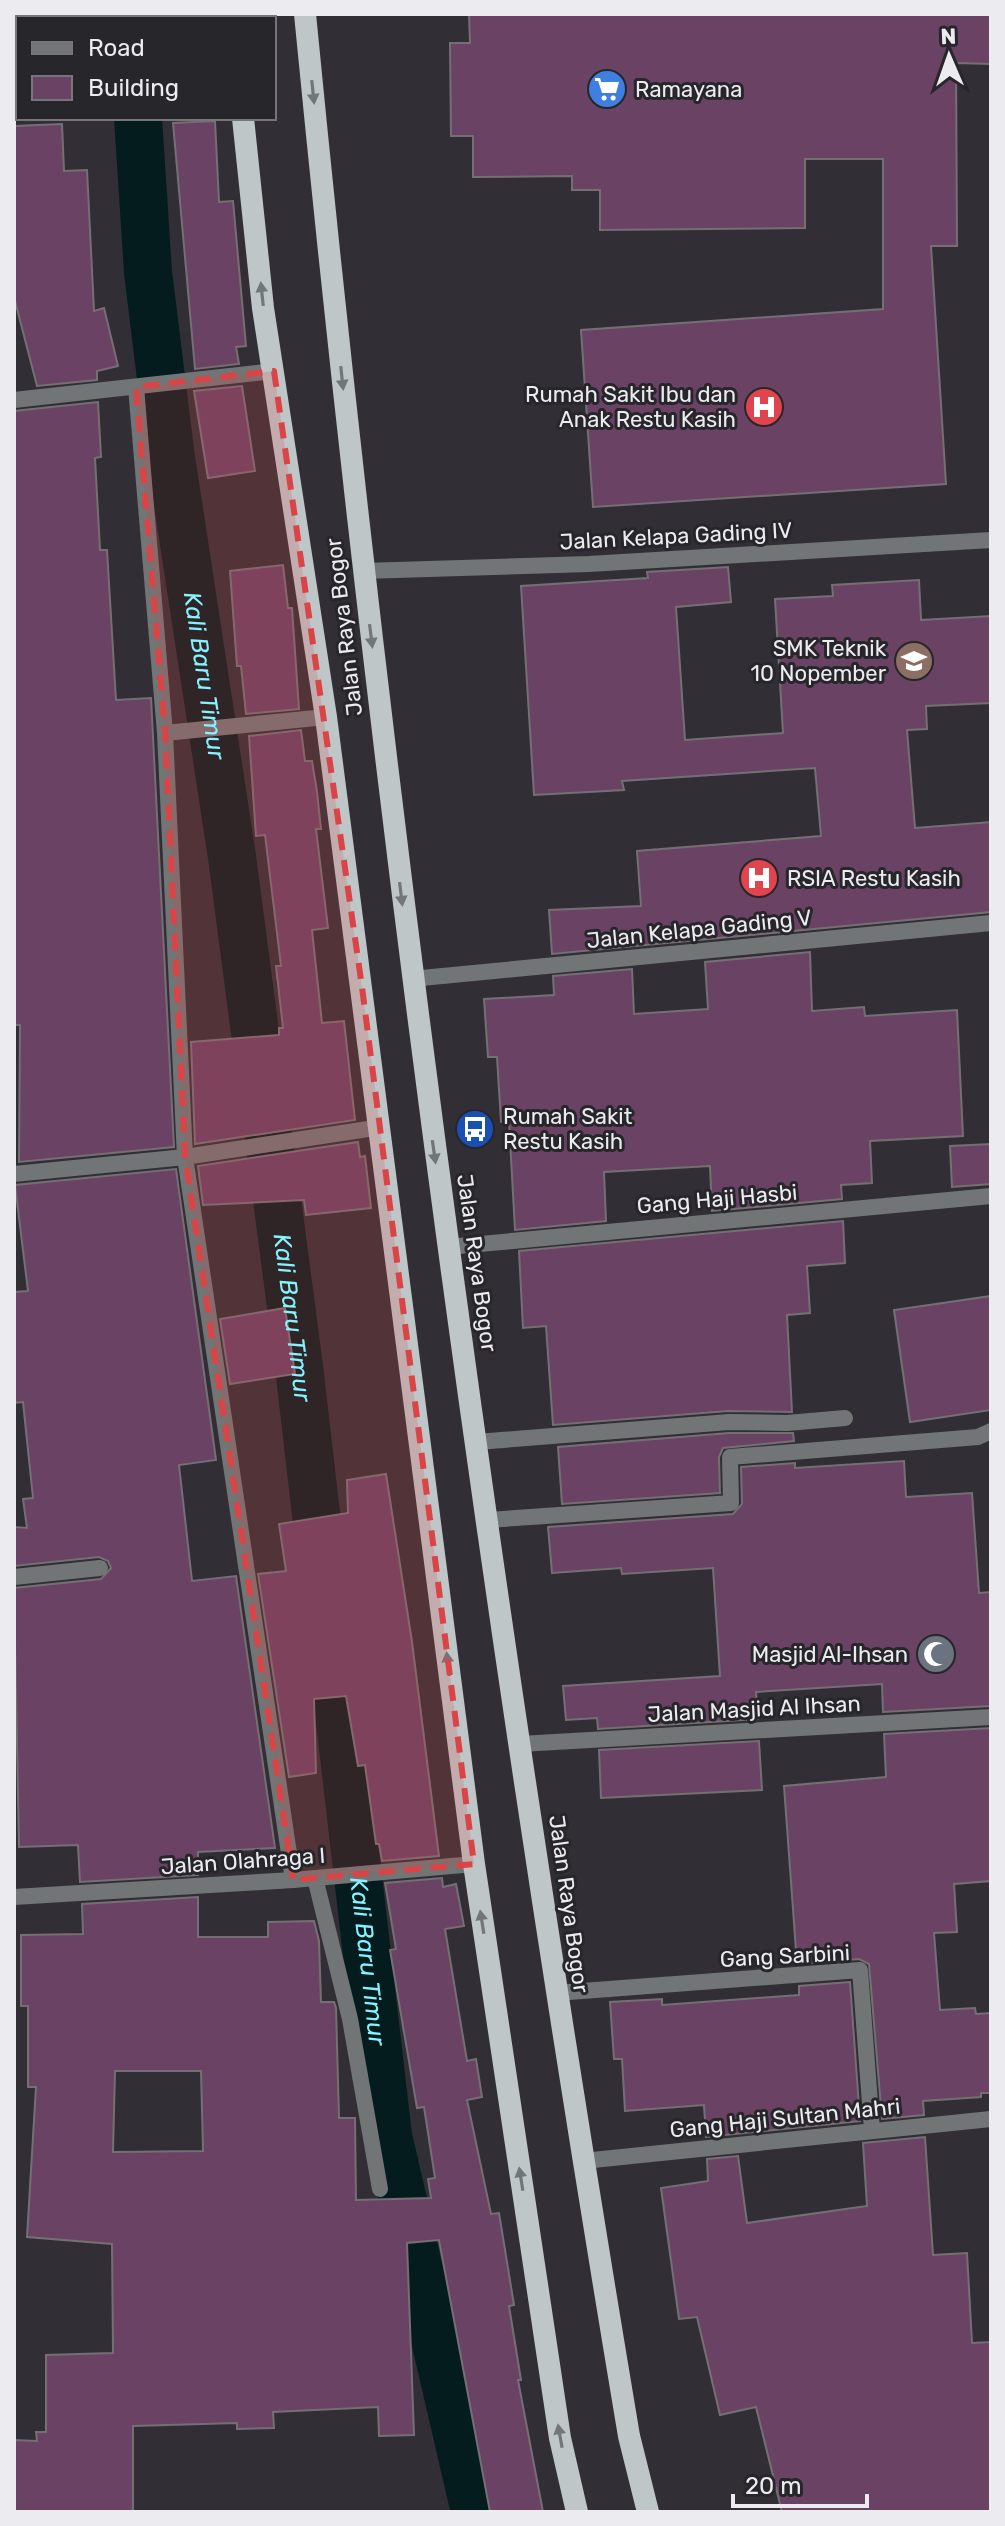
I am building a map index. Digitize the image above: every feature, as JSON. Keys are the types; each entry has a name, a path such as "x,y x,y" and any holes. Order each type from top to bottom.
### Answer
{"highway":[{"name":"Jalan Raya Bogor","path":"305,14 363,571 411,979 556,1993 629,2436 648,2512"},
{"name":"Jalan Raya Bogor","path":"243,120 263,308 326,717 474,1864 560,2438 577,2512"}],"street":[{"path":"14,400 274,371"},
{"path":"142,386 173,732 185,1157 293,1880"},
{"name":"Jalan Kelapa Gading IV","path":"363,571 589,564 991,540"},
{"path":"173,732 326,717"},
{"name":"Jalan Kelapa Gading V","path":"411,979 991,923"},
{"path":"14,1174 185,1157 381,1127"},
{"name":"Gang Haji Hasbi","path":"448,1247 991,1196"},
{"path":"477,1442 729,1422 787,1423 845,1418"},
{"path":"488,1520 731,1503 730,1457 978,1437 991,1431"},
{"path":"14,1577 100,1568"},
{"name":"Jalan Masjid Al Ihsan","path":"520,1744 991,1717"},
{"name":"Jalan Olahraga I","path":"14,1897 369,1875 474,1864"},
{"path":"319,1878 350,2019 380,2189"},
{"name":"Gang Sarbini","path":"556,1993 860,1970 872,2130"},
{"name":"Gang Haji Sultan Mahri","path":"583,2161 991,2119"}],"highlighted area":[{"path":"274,371 362,987 474,1864 293,1880 185,1157 165,733 136,387"}],"building":[{"path":"469,14 991,14 991,64 956,63 957,246 931,246 946,484 593,507 581,330 883,309 883,159 805,159 805,228 600,230 600,190 572,190 572,176 473,177 473,136 451,136 450,43 470,43"},
{"path":"215,121 219,202 233,201 246,346 236,347 239,364 195,369 173,123"},
{"path":"62,124 64,171 87,170 94,311 104,308 118,366 97,371 97,380 37,386 15,301 14,126"},
{"path":"242,386 255,471 208,478 194,391"},
{"path":"98,402 101,457 95,458 100,550 107,550 116,700 151,698 174,1147 19,1162 20,1025 14,1025 14,411"},
{"path":"283,565 288,608 292,608 299,709 246,714 241,666 237,666 230,571"},
{"path":"728,567 731,602 676,607 685,740 783,733 775,599 833,596 832,585 919,580 921,620 991,616 991,703 926,706 927,729 907,730 915,828 991,822 991,912 552,954 549,910 641,906 637,851 821,836 815,768 622,781 624,790 534,795 521,586 648,578 647,572"},
{"path":"301,730 305,761 312,761 321,829 316,829 328,928 312,930 322,1023 344,1021 355,1120 195,1144 191,1042 279,1035 279,1028 283,1028 276,966 281,966 265,835 256,836 249,736"},
{"path":"810,952 812,1011 864,1007 865,1016 957,1010 963,1136 870,1141 872,1183 841,1185 842,1199 712,1211 710,1166 604,1172 606,1221 515,1230 509,1121 501,1122 497,1057 488,1057 484,999 554,995 553,976 632,969 634,1014 708,1009 705,962"},
{"path":"358,1142 360,1157 365,1156 371,1208 306,1215 304,1200 203,1205 198,1166"},
{"path":"991,1144 991,1184 952,1187 950,1146"},
{"path":"176,1169 216,1460 179,1465 192,1581 236,1576 275,1848 198,1852 198,1875 80,1882 78,1845 19,1847 14,1588 101,1579 111,1568 108,1561 99,1557 14,1566 14,1527 27,1528 23,1499 33,1498 23,1402 14,1403 14,1292 28,1291 15,1185"},
{"path":"843,1221 845,1263 807,1266 810,1313 787,1315 792,1412 728,1411 553,1425 546,1326 523,1328 519,1251"},
{"path":"991,1296 991,1410 910,1422 894,1310"},
{"path":"285,1308 295,1374 230,1384 220,1319"},
{"path":"729,1433 793,1433 794,1441 723,1448 719,1457 720,1493 562,1504 558,1447"},
{"path":"904,1461 906,1497 972,1493 979,1593 991,1592 991,1706 883,1712 882,1684 756,1692 758,1719 598,1729 597,1718 566,1720 563,1686 720,1676 713,1568 622,1574 621,1568 552,1573 548,1527 733,1514 742,1504 741,1467 795,1463 795,1468"},
{"path":"386,1474 412,1642 439,1856 382,1861 379,1844 376,1844 365,1765 358,1766 346,1696 314,1699 316,1773 289,1777 258,1574 286,1571 279,1524 348,1513 347,1480"},
{"path":"991,1728 991,1881 954,1884 957,1932 934,1933 940,2010 975,2008 976,2014 991,2013 991,2093 981,2093 981,2097 923,2101 924,2115 882,2119 869,1964 859,1959 797,1964 784,1786 886,1777 884,1734"},
{"path":"759,1741 762,1790 601,1798 599,1750"},
{"path":"442,1878 443,1887 456,1884 464,1926 445,1929 467,2061 476,2059 482,2097 467,2100 491,2214 499,2213 514,2305 509,2306 521,2380 518,2380 543,2512 490,2512 439,2240 407,2243 414,2435 379,2436 378,2407 273,2412 274,2428 237,2429 237,2423 133,2426 133,2512 14,2512 14,2440 37,2441 36,2432 46,2432 46,2355 113,2353 112,2244 27,2237 36,2087 28,2087 28,2006 21,2006 21,1935 83,1934 82,1904 198,1897 198,1937 268,1937 268,1922 314,1921 319,1941 321,2002 334,2002 336,2008 339,2118 355,2118 356,2200 431,2198 428,2179 435,2178 424,2107 417,2108 390,1950 396,1949 385,1883","holes":["115,2071 201,2071 203,2151 113,2152"]},
{"path":"850,1982 860,2121 706,2137 704,2105 625,2111 622,2059 614,2059 610,2002 662,1999 662,2005 799,1995 799,1986"},
{"path":"925,2137 933,2255 967,2253 972,2343 991,2342 991,2512 782,2512 756,2407 720,2415 697,2317 679,2319 661,2188 708,2181 707,2159 738,2156 747,2223 867,2206 863,2143"}],"waterway":[{"name":"Kali Baru Timur","path":"138,120 148,272 170,451 232,857 299,1367 388,2136 475,2512"}],"place":[{"name":"Ramayana","path":"607,89"},
{"name":"Rumah Sakit Ibu dan Anak Restu Kasih","path":"764,407"},
{"name":"SMK Teknik 10 Nopember","path":"914,661"},
{"name":"RSIA Restu Kasih","path":"759,878"},
{"name":"Rumah Sakit Restu Kasih","path":"475,1129"},
{"name":"Masjid Al-Ihsan","path":"936,1654"}]}
